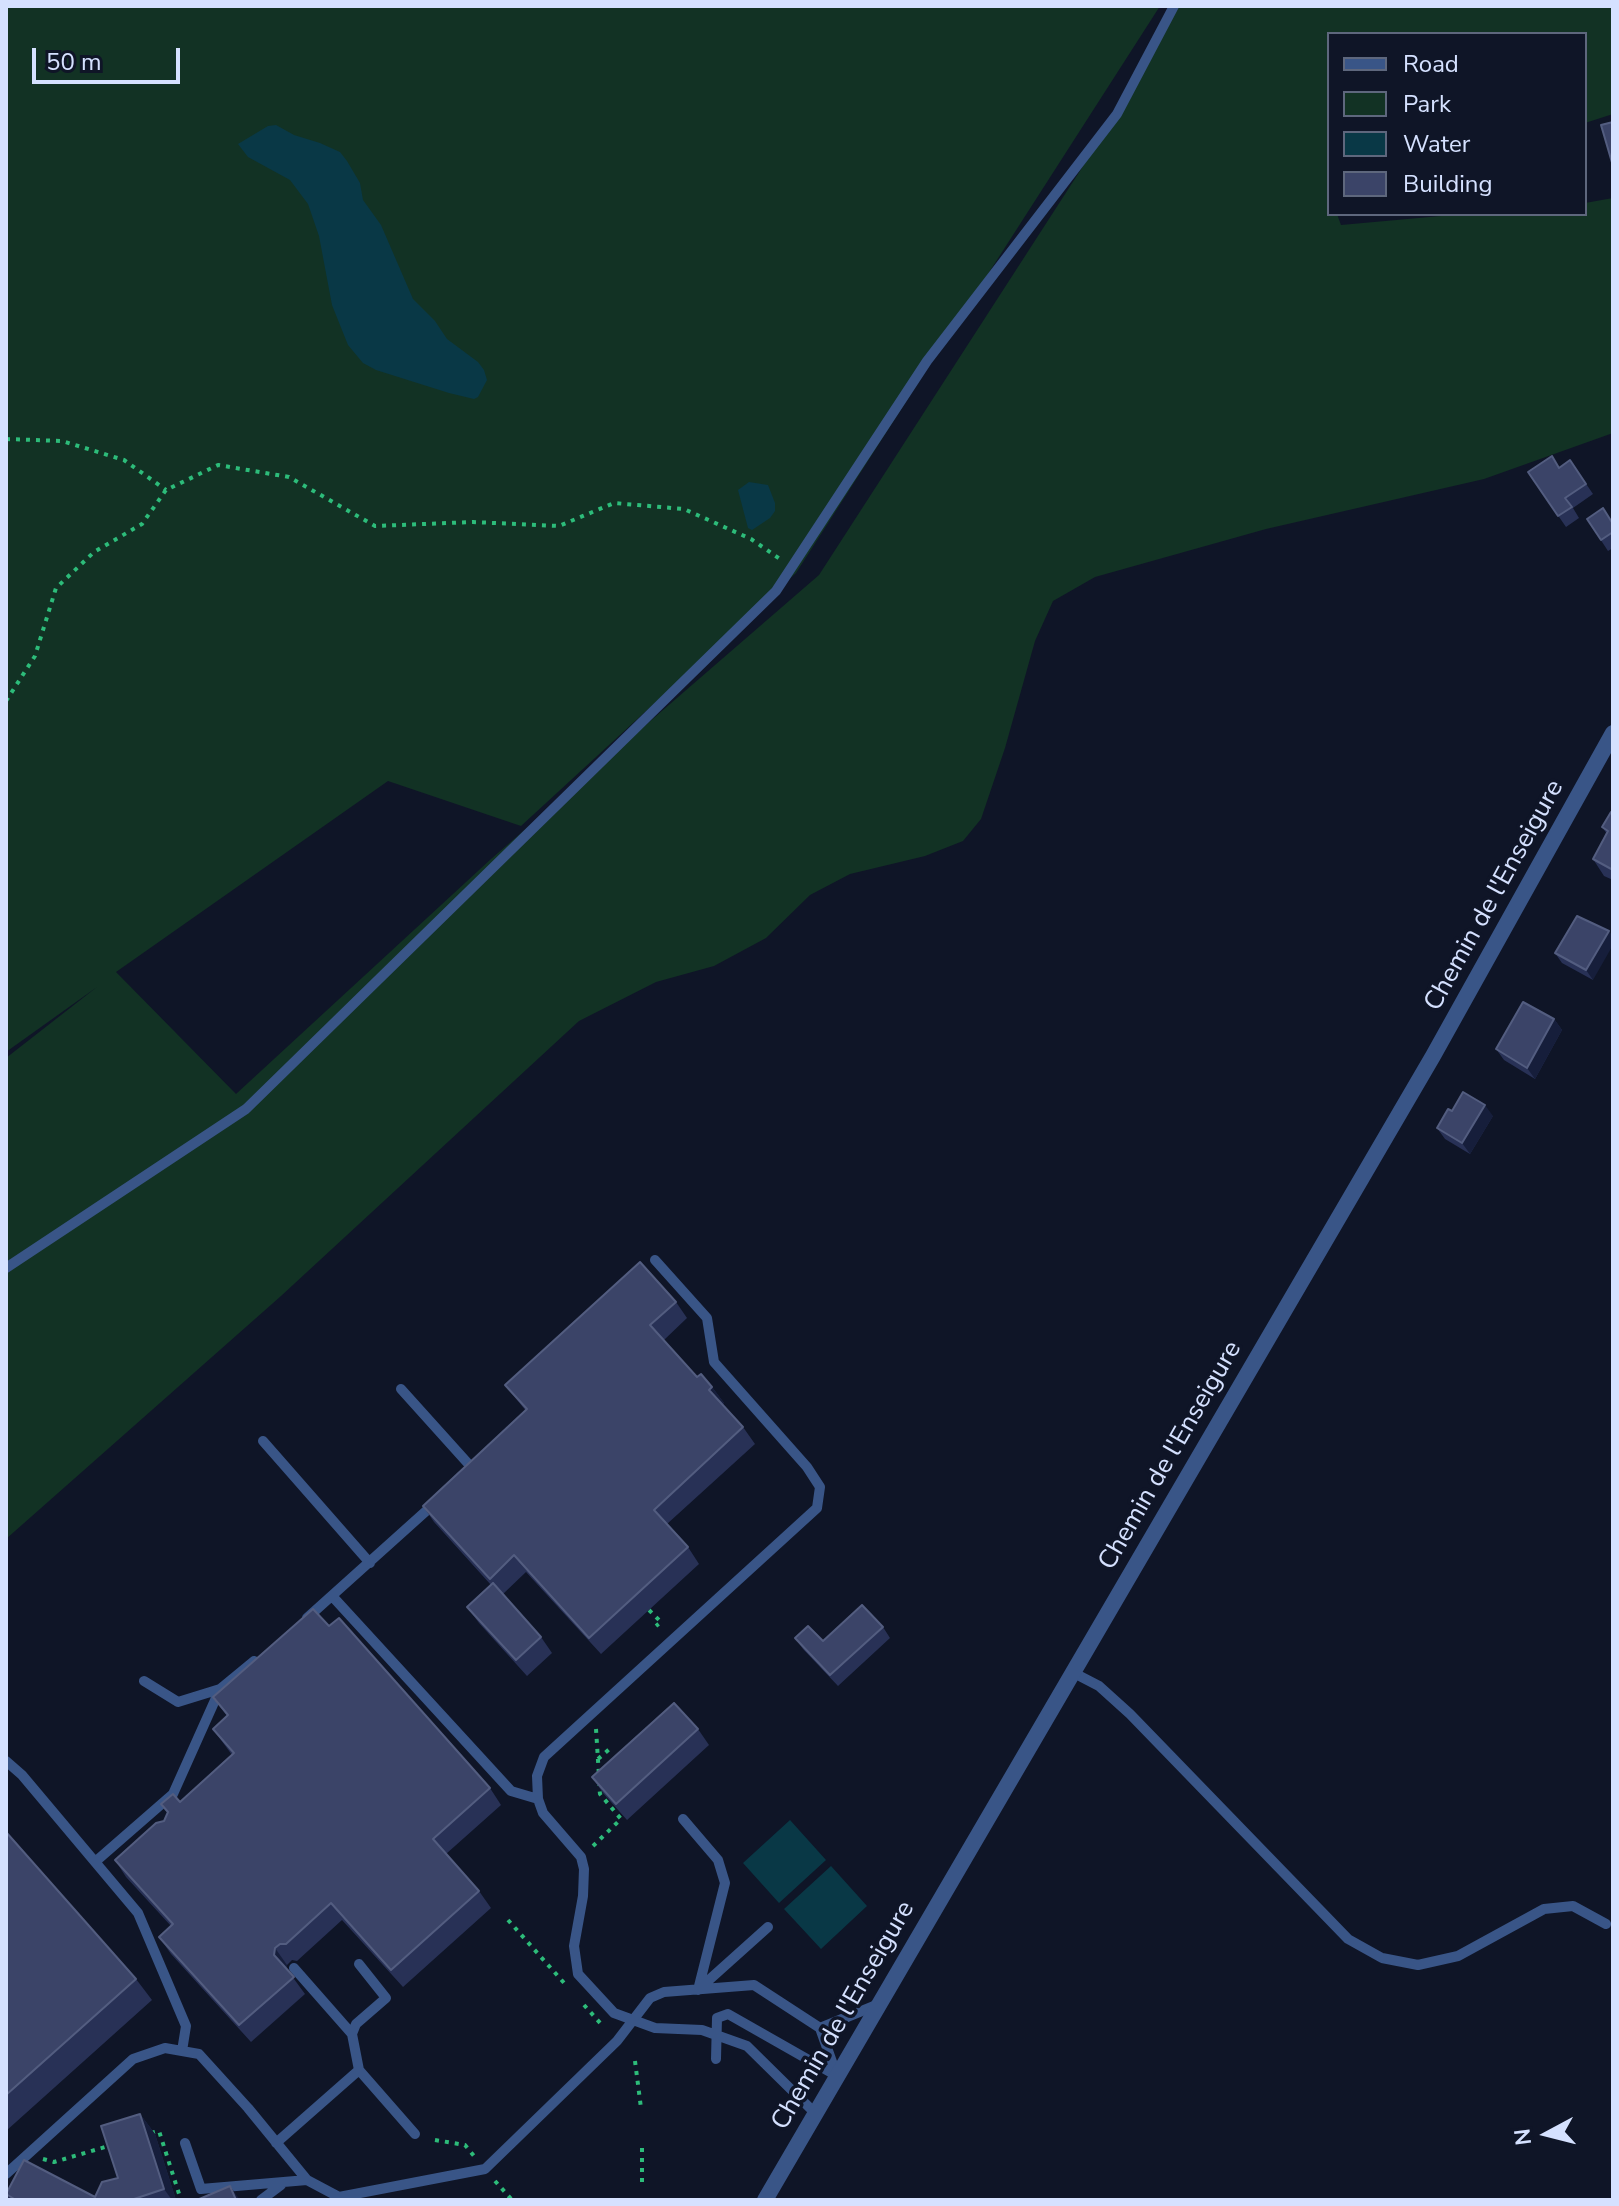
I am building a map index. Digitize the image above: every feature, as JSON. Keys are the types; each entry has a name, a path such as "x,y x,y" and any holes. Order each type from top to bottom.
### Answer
{"street":[{"name":"Chemin de l'Enseigure","path":"765,2200 1433,1056 1613,733"}],"lane":[{"path":"6,1268 246,1109 776,591 927,361 1117,114 1174,6"},
{"path":"655,1260 707,1318 714,1362 807,1467 820,1487 817,1508 544,1757 537,1776 538,1799 543,1813 581,1857 584,1869 583,1896 574,1946 578,1974 614,2013 655,2028 702,2030 747,2046 815,2113"},
{"path":"401,1389 476,1465 461,1479"},
{"path":"263,1441 370,1563"},
{"path":"299,1625 438,1500"},
{"path":"333,1597 511,1791 538,1799"},
{"path":"144,1681 178,1702 220,1689 266,1652"},
{"path":"1072,1672 1099,1686 1130,1714 1348,1939 1382,1958 1418,1965 1458,1956 1544,1909 1573,1906 1606,1924"},
{"path":"95,1862 156,1816 173,1794 220,1689"},
{"path":"6,1761 22,1775 138,1913 186,2026 182,2051"},
{"path":"683,1819 718,1860 725,1883 698,1990"},
{"path":"698,1990 768,1927"},
{"path":"352,2034 356,2024 386,1998 359,1964"},
{"path":"294,1968 352,2034 359,2070 415,2134"},
{"path":"6,2174 133,2059 165,2048 199,2054 307,2180 339,2199 485,2169 634,2021 650,1998 664,1992 754,1985 820,2028 837,2076"},
{"path":"820,2028 881,2004"},
{"path":"716,2059 717,2018 728,2014 837,2076"},
{"path":"276,2143 359,2070"},
{"path":"185,2143 201,2189 307,2180"},
{"path":"261,2200 282,2184"}],"path":[{"path":"6,439 62,441 124,460 166,490"},
{"path":"6,701 35,656 56,588 94,552 142,524 166,490 218,465 289,477 375,526 473,522 559,526 614,503 684,509 751,539 791,567"},
{"path":"649,1610 661,1622 656,1626"},
{"path":"593,1846 621,1819 600,1794 595,1721"},
{"path":"598,1759 613,1746"},
{"path":"508,1920 570,1990"},
{"path":"580,2001 601,2024"},
{"path":"635,2061 641,2108"},
{"path":"144,2135 159,2131 181,2200"},
{"path":"435,2140 465,2145 476,2158"},
{"path":"42,2159 54,2162 114,2144"},
{"path":"642,2148 642,2187"},
{"path":"495,2181 512,2200"}],"green space":[{"path":"6,6 1160,6 796,573 521,826 388,781 116,972 236,1094 491,859 819,575 1089,157 1177,6 1613,6 1613,114 1587,122 1587,32 1327,32 1327,216 1338,216 1341,225 1441,216 1587,216 1587,203 1613,198 1613,433 1484,479 1266,529 1095,577 1053,601 1035,641 981,819 963,841 925,856 850,874 810,895 766,938 714,966 656,982 579,1021 281,1296 6,1539 6,1058 97,987 6,1052"}],"water":[{"path":"276,125 340,152 347,161 360,183 363,200 381,225 413,299 435,321 447,339 484,370 487,380 478,397 474,399 449,393 376,370 363,363 348,345 332,305 319,236 308,204 290,180 248,157 238,144 268,126"},
{"path":"749,482 768,485 775,503 775,511 770,518 752,530 748,528 738,490"},
{"path":"790,1820 826,1860 779,1903 743,1863"},
{"path":"831,1866 867,1906 821,1949 784,1909"}],"building":[{"path":"1613,122 1613,166 1601,125"},
{"path":"1552,456 1559,468 1570,460 1586,484 1565,498 1572,507 1558,516 1528,472"},
{"path":"1603,508 1613,524 1613,532 1601,540 1587,519"},
{"path":"1611,812 1613,870 1593,859 1608,831 1602,827"},
{"path":"1577,916 1609,931 1586,970 1555,953"},
{"path":"1523,1002 1554,1019 1527,1068 1496,1049"},
{"path":"1463,1092 1485,1105 1462,1143 1437,1128"},
{"path":"640,1262 676,1302 650,1325 697,1377 701,1374 712,1387 709,1390 743,1427 654,1510 688,1547 589,1638 514,1555 490,1579 423,1506 527,1409 505,1385"},
{"path":"493,1583 541,1637 516,1660 467,1607"},
{"path":"862,1605 883,1627 830,1675 795,1638 808,1626 823,1641"},
{"path":"313,1609 329,1626 339,1618 490,1788 433,1839 479,1891 391,1970 331,1903 286,1944 275,1948 274,1955 294,1977 239,2025 159,1937 173,1924 115,1860 156,1823 164,1821 168,1812 161,1804 173,1794 180,1802 234,1753 213,1729 228,1715 213,1697"},
{"path":"674,1703 698,1729 616,1804 592,1777"},
{"path":"6,1832 136,1979 6,2095"},
{"path":"140,2114 164,2189 131,2200 16,2200 6,2194 24,2160 95,2197 102,2182 118,2178 101,2126"},
{"path":"230,2186 236,2200 197,2200"}]}
